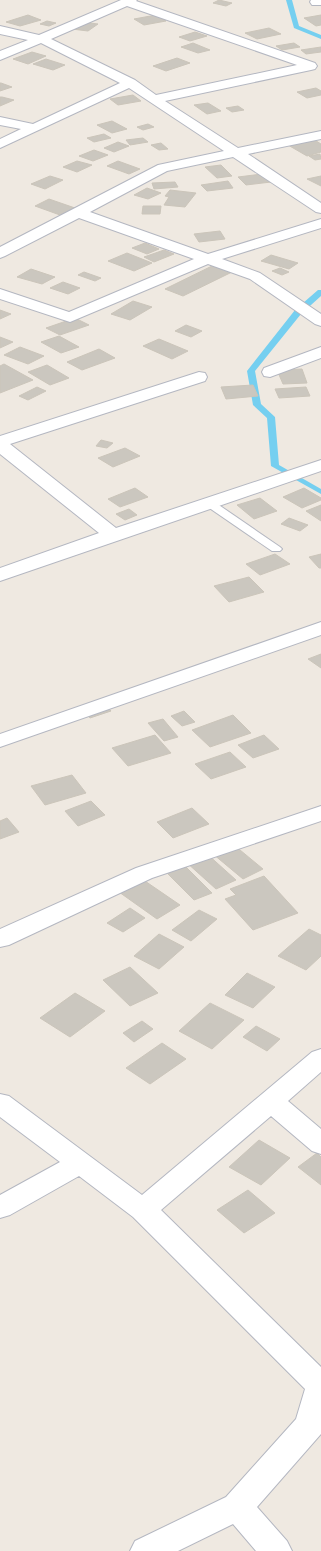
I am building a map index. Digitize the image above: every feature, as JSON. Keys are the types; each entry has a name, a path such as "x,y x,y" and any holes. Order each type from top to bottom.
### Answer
{"street":[{"path":"0,56 128,1 311,66 154,98"},
{"path":"0,30 42,39 130,83 321,209"},
{"path":"0,144 130,83"},
{"path":"0,120 34,128"},
{"path":"0,253 163,168 321,135"},
{"path":"79,212 256,276 321,321"},
{"path":"0,294 70,317 207,259 321,223"},
{"path":"270,372 321,352"},
{"path":"0,442 198,377"},
{"path":"0,445 113,535"},
{"path":"0,575 113,535 321,465"},
{"path":"0,741 321,628"},
{"path":"0,939 144,873 321,813"},
{"path":"143,1210 321,1058"},
{"path":"271,1101 321,1144"},
{"path":"0,1103 143,1210 321,1386 310,1425 237,1506 146,1551"},
{"path":"0,1208 80,1163"},
{"path":"237,1506 276,1551"}],"lane":[{"path":"209,503 276,549"}],"building":[{"path":"219,0 232,3 226,6 213,3"},
{"path":"28,15 41,20 20,26 6,22"},
{"path":"156,15 166,21 144,25 134,19"},
{"path":"321,15 321,25 316,26 304,18"},
{"path":"47,21 56,23 49,26 40,24"},
{"path":"82,22 98,24 88,31 72,29"},
{"path":"269,28 281,34 257,39 245,33"},
{"path":"195,32 207,36 190,41 179,37"},
{"path":"193,43 210,50 198,53 181,47"},
{"path":"294,43 300,47 282,50 276,46"},
{"path":"321,47 321,52 306,54 301,50"},
{"path":"32,52 46,56 28,64 13,59"},
{"path":"177,58 190,63 166,71 153,66"},
{"path":"46,59 65,65 53,70 33,64"},
{"path":"1,83 12,87 0,91"},
{"path":"316,88 321,91 321,95 307,98 297,92"},
{"path":"133,95 141,101 118,105 110,99"},
{"path":"0,97 2,97 14,100 0,106"},
{"path":"208,103 221,111 207,114 194,105"},
{"path":"238,106 244,110 232,112 226,108"},
{"path":"112,121 127,129 112,133 97,125"},
{"path":"148,124 154,127 143,130 137,127"},
{"path":"104,134 111,138 94,142 87,138"},
{"path":"143,138 148,142 130,145 126,140"},
{"path":"313,139 321,144 321,152 307,156 288,145"},
{"path":"118,142 129,146 114,152 104,148"},
{"path":"161,143 168,149 159,150 151,145"},
{"path":"94,150 108,155 93,161 79,156"},
{"path":"320,154 321,159 315,160 309,156"},
{"path":"77,161 92,165 77,172 63,167"},
{"path":"118,161 140,169 129,174 107,166"},
{"path":"221,165 232,176 217,178 205,167"},
{"path":"262,174 271,182 246,185 238,177"},
{"path":"50,176 63,180 45,189 31,184"},
{"path":"321,176 321,186 307,179"},
{"path":"228,181 233,188 207,191 201,185"},
{"path":"175,182 178,187 154,189 152,183"},
{"path":"147,188 161,193 148,199 134,195"},
{"path":"170,190 196,193 185,207 164,205 169,197 165,196"},
{"path":"49,199 75,208 60,215 35,206"},
{"path":"143,206 161,206 160,214 142,214"},
{"path":"220,231 225,239 199,242 194,234"},
{"path":"145,243 159,249 147,254 132,248"},
{"path":"164,250 174,254 154,262 144,257"},
{"path":"127,253 152,263 134,271 108,261"},
{"path":"271,255 298,263 289,269 261,261"},
{"path":"214,265 232,272 183,296 165,289"},
{"path":"280,268 289,272 282,275 272,271"},
{"path":"31,269 55,277 42,284 17,277"},
{"path":"84,272 101,278 95,281 78,275"},
{"path":"63,282 80,288 68,294 50,288"},
{"path":"133,301 152,307 130,320 111,314"},
{"path":"0,310 11,314 0,319"},
{"path":"75,318 89,325 60,335 46,328"},
{"path":"186,325 202,331 191,337 175,331"},
{"path":"59,336 79,347 61,353 41,342"},
{"path":"0,337 13,342 0,348"},
{"path":"159,339 188,351 172,359 143,346"},
{"path":"20,347 44,356 28,364 4,355"},
{"path":"99,349 115,358 82,370 67,362"},
{"path":"4,364 33,380 0,393 0,366"},
{"path":"47,365 69,378 50,385 28,372"},
{"path":"302,369 307,383 283,384 277,370"},
{"path":"253,385 258,396 226,399 221,387"},
{"path":"37,387 46,391 28,400 19,396"},
{"path":"306,387 310,396 279,398 275,389"},
{"path":"101,440 113,443 107,448 96,446"},
{"path":"125,448 140,456 113,467 98,458"},
{"path":"135,488 148,497 120,507 108,499"},
{"path":"304,488 321,498 321,500 302,508 283,497"},
{"path":"260,498 277,511 254,519 237,505"},
{"path":"321,505 321,521 306,511"},
{"path":"129,509 137,515 125,520 116,514"},
{"path":"289,518 308,525 300,531 281,524"},
{"path":"275,554 290,564 260,575 246,564"},
{"path":"321,554 321,568 319,568 309,557"},
{"path":"249,577 264,592 229,602 214,586"},
{"path":"321,654 321,668 308,659"},
{"path":"103,702 111,711 90,718 82,709"},
{"path":"184,711 195,722 182,726 171,716"},
{"path":"233,715 251,733 210,747 192,730"},
{"path":"163,719 178,737 164,741 148,723"},
{"path":"155,735 171,753 128,766 112,748"},
{"path":"264,735 279,749 253,758 238,745"},
{"path":"230,752 246,767 211,779 195,764"},
{"path":"72,775 86,793 45,805 31,786"},
{"path":"91,801 105,815 78,826 65,811"},
{"path":"192,808 209,824 173,838 157,822"},
{"path":"7,818 19,832 0,839 0,821"},
{"path":"234,845 263,869 243,879 213,854"},
{"path":"206,853 236,880 216,889 186,862"},
{"path":"181,862 212,893 194,900 163,869"},
{"path":"264,876 298,913 253,930 225,899 236,895 230,889"},
{"path":"142,879 180,905 157,919 119,892"},
{"path":"130,908 145,918 123,932 107,923"},
{"path":"199,910 217,919 191,941 172,930"},
{"path":"309,929 321,935 321,956 306,970 278,956"},
{"path":"159,934 184,947 159,969 134,956"},
{"path":"130,967 158,993 130,1006 103,980"},
{"path":"247,973 275,987 253,1008 225,995"},
{"path":"75,993 105,1011 70,1037 40,1018"},
{"path":"210,1003 244,1020 212,1049 179,1031"},
{"path":"142,1021 153,1029 134,1042 123,1033"},
{"path":"256,1026 280,1039 267,1051 243,1037"},
{"path":"162,1043 186,1059 150,1084 126,1068"},
{"path":"259,1140 290,1158 261,1185 229,1167"},
{"path":"317,1153 321,1157 321,1185 298,1167"},
{"path":"248,1190 275,1213 244,1233 217,1210"}],"waterway":[{"path":"289,0 296,27 321,37"},
{"path":"321,292 298,312 251,371 257,405 271,417 275,466 321,492"}]}
